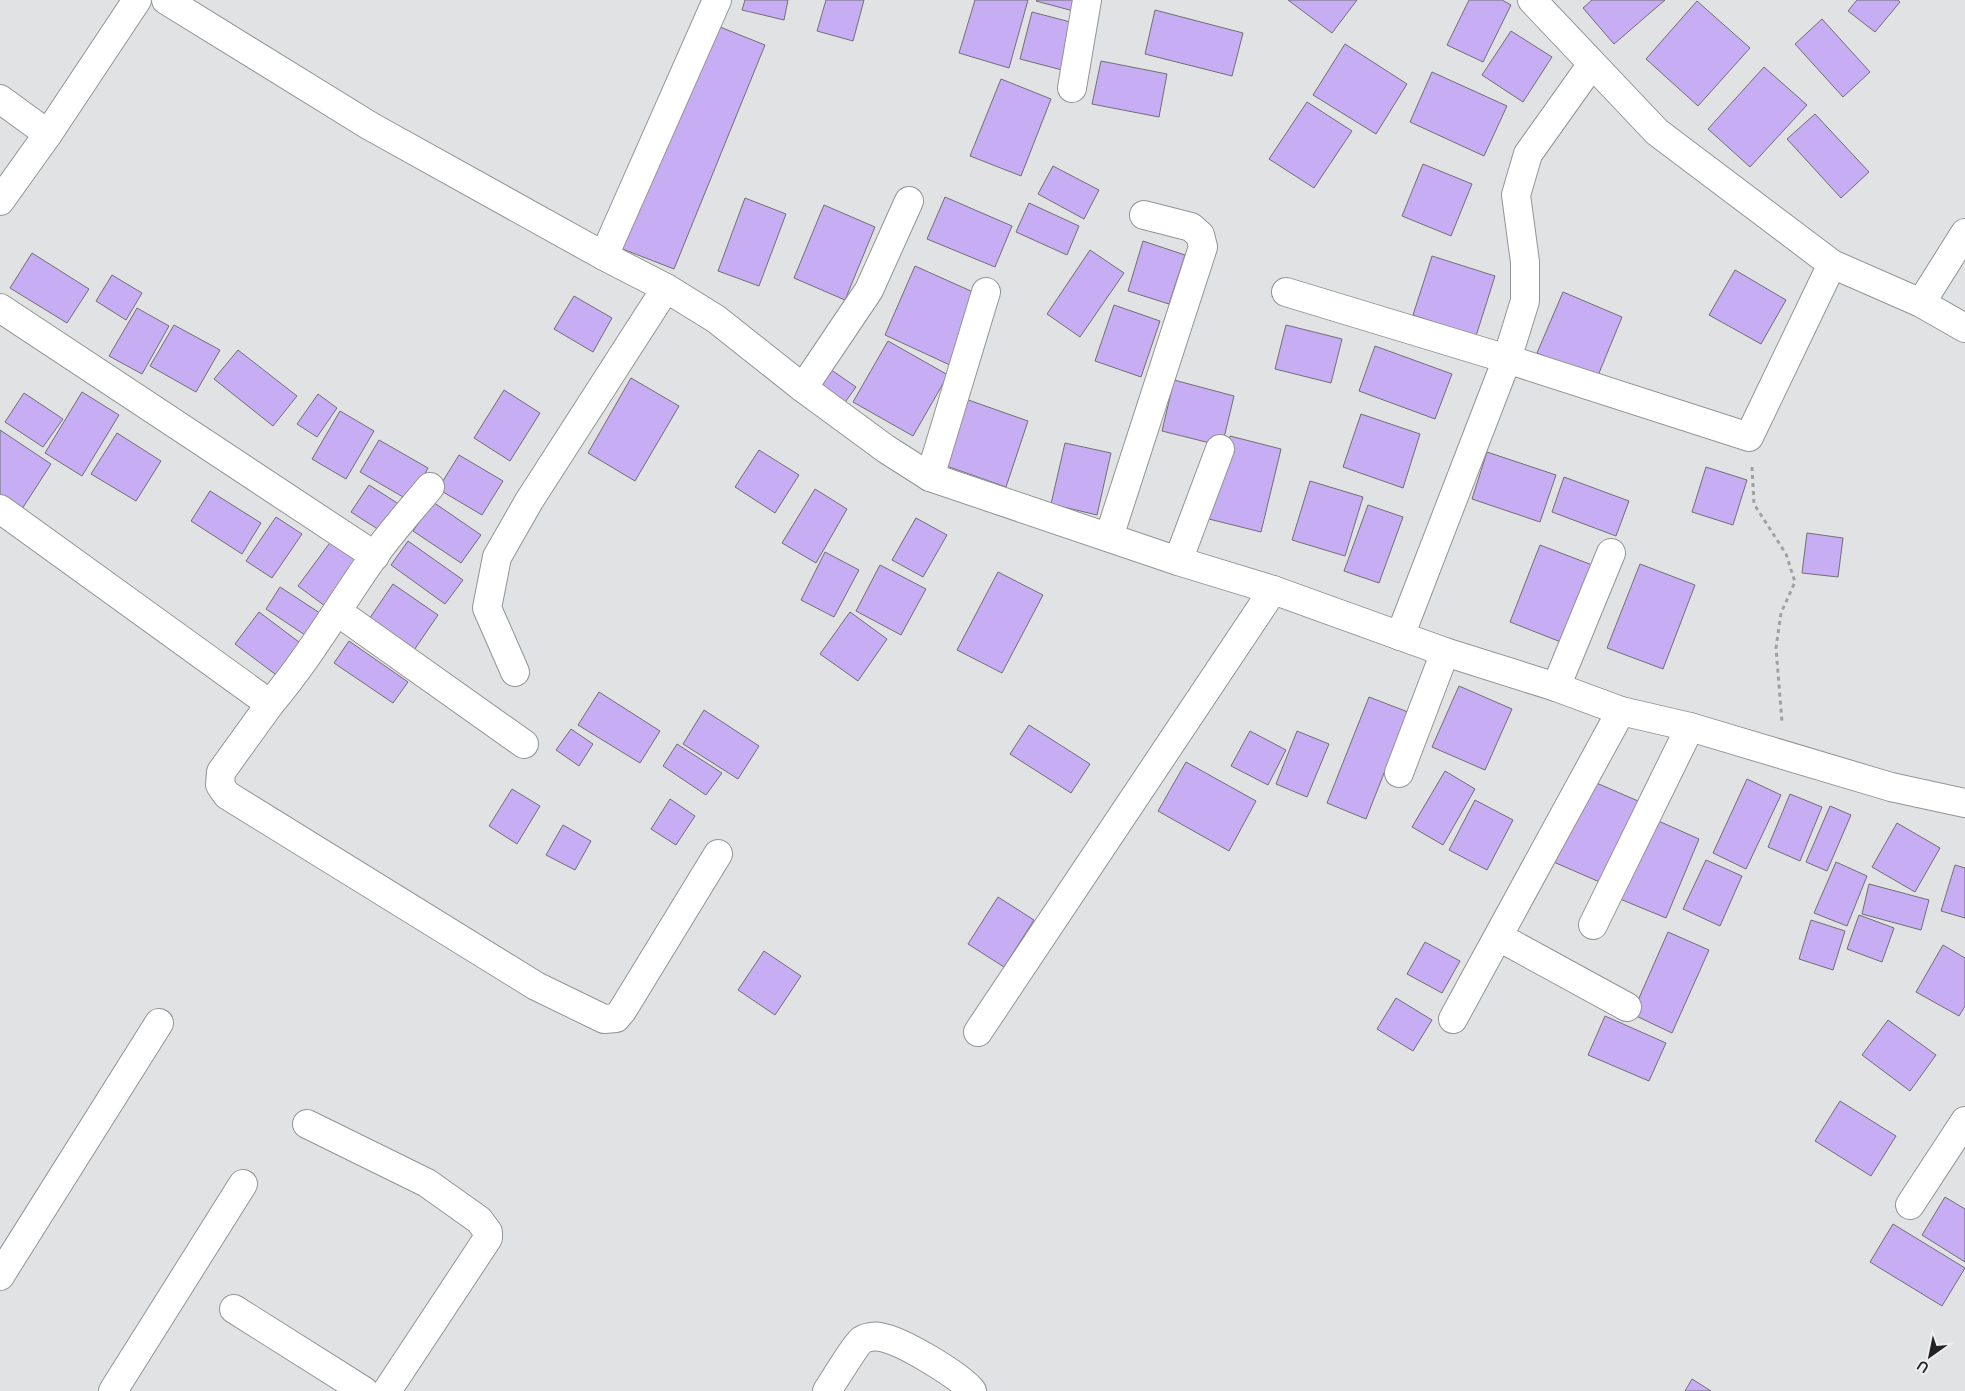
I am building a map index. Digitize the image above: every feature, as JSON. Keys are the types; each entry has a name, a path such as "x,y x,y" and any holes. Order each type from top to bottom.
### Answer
{"street":[{"path":"0,200 48,134 137,0"},
{"path":"166,0 370,126 604,256 666,288 716,319 802,388 886,449 930,477 1178,561 1273,590 1446,652 1556,687 1621,711 1690,727 1891,787 1965,803"},
{"path":"1072,88 1087,0"},
{"path":"1532,0 1657,132 1832,264 1921,303 1965,328"},
{"path":"604,256 711,2"},
{"path":"1400,636 1507,358 1525,301 1525,262 1516,195 1528,154 1592,64"},
{"path":"0,99 48,134"},
{"path":"802,388 869,290 909,200"},
{"path":"1109,537 1197,271 1203,247 1200,235 1191,227 1144,215"},
{"path":"1921,303 1965,234"},
{"path":"1286,292 1507,358 1750,437 1832,264"},
{"path":"515,672 487,608 497,556 529,501 666,288"},
{"path":"930,477 986,292"},
{"path":"0,308 375,556"},
{"path":"1178,561 1220,449"},
{"path":"430,487 375,556 338,612 221,772 220,785 227,795 536,986 604,1019 616,1018 622,1011 718,854"},
{"path":"0,509 270,704"},
{"path":"1556,687 1611,553"},
{"path":"978,1032 1273,590"},
{"path":"338,612 524,744"},
{"path":"1399,773 1446,652"},
{"path":"1453,1019 1621,711"},
{"path":"1593,925 1690,727"},
{"path":"1499,937 1627,1007"},
{"path":"0,1276 159,1023"},
{"path":"1910,1205 1965,1121"},
{"path":"307,1124 427,1183 479,1220 488,1232 488,1238 387,1391"},
{"path":"113,1391 243,1184"},
{"path":"234,1309 364,1391"},
{"path":"828,1391 861,1340 872,1336 881,1337 899,1344 933,1362 965,1382 972,1391"}],"path":[{"path":"1750,437 1754,504 1786,554 1795,582 1781,613 1776,648 1783,738 1777,754"}],"building":[{"path":"745,0 788,0 784,20 742,10"},
{"path":"826,0 864,0 853,41 817,31"},
{"path":"975,0 1028,0 1009,68 959,53"},
{"path":"1037,0 1080,0 1077,12"},
{"path":"1288,0 1357,0 1332,33"},
{"path":"1469,0 1502,0 1511,5 1483,62 1447,45"},
{"path":"1592,0 1665,0 1614,44 1583,8"},
{"path":"1857,0 1898,0 1900,2 1875,32 1848,11"},
{"path":"1697,1 1750,48 1698,106 1646,59"},
{"path":"1155,10 1243,33 1232,76 1145,54"},
{"path":"1032,12 1074,23 1062,70 1020,59"},
{"path":"1822,19 1870,72 1843,97 1795,44"},
{"path":"710,23 765,45 674,269 620,248"},
{"path":"1511,31 1552,57 1523,102 1482,75"},
{"path":"1345,44 1407,84 1376,134 1313,95"},
{"path":"1101,61 1167,74 1159,117 1092,104"},
{"path":"1764,67 1807,105 1750,167 1708,129"},
{"path":"1432,72 1507,106 1484,156 1410,122"},
{"path":"1001,79 1051,99 1021,176 970,156"},
{"path":"1307,102 1352,131 1314,188 1269,159"},
{"path":"1815,114 1869,172 1841,198 1787,139"},
{"path":"1423,164 1472,184 1451,236 1402,216"},
{"path":"1053,166 1099,190 1084,219 1038,194"},
{"path":"945,197 1012,226 995,267 927,239"},
{"path":"745,198 786,214 759,286 718,271"},
{"path":"1029,203 1079,226 1067,255 1016,232"},
{"path":"824,205 875,227 845,300 794,278"},
{"path":"1143,241 1185,255 1169,304 1128,291"},
{"path":"1090,250 1124,273 1080,337 1047,314"},
{"path":"32,253 89,289 67,323 10,288"},
{"path":"1432,256 1495,276 1476,336 1413,315"},
{"path":"915,266 982,296 952,366 885,335"},
{"path":"1735,270 1786,300 1761,344 1709,315"},
{"path":"112,275 142,293 126,320 96,301"},
{"path":"1563,292 1622,317 1597,378 1537,353"},
{"path":"574,296 612,318 593,352 554,329"},
{"path":"1114,305 1160,321 1141,377 1095,361"},
{"path":"137,308 169,326 142,374 109,356"},
{"path":"174,325 220,350 196,392 150,366"},
{"path":"1286,325 1342,339 1331,383 1275,369"},
{"path":"888,341 948,375 913,436 853,402"},
{"path":"1375,346 1452,374 1435,419 1359,391"},
{"path":"238,350 297,396 273,426 214,379"},
{"path":"827,367 856,387 838,412 810,392"},
{"path":"631,378 679,406 635,481 588,453"},
{"path":"1174,380 1234,396 1222,446 1162,431"},
{"path":"504,390 540,413 510,461 474,438"},
{"path":"82,392 119,415 82,476 45,453"},
{"path":"24,393 63,419 43,447 5,422"},
{"path":"318,394 337,408 317,437 297,424"},
{"path":"957,396 1028,421 1006,487 935,462"},
{"path":"340,411 374,431 346,479 312,459"},
{"path":"1361,414 1420,434 1403,488 1343,467"},
{"path":"0,430 51,464 22,509 0,495"},
{"path":"117,433 161,461 136,501 91,474"},
{"path":"1230,436 1281,449 1261,532 1209,519"},
{"path":"379,440 428,468 410,501 360,472"},
{"path":"1065,443 1111,453 1097,515 1051,504"},
{"path":"759,450 799,475 775,513 735,487"},
{"path":"1487,452 1556,475 1540,522 1472,499"},
{"path":"459,455 503,481 482,515 438,489"},
{"path":"1706,467 1747,480 1733,525 1692,512"},
{"path":"1564,477 1629,501 1616,536 1552,512"},
{"path":"1310,481 1363,497 1345,556 1292,540"},
{"path":"369,485 405,508 387,535 351,512"},
{"path":"815,489 847,509 816,563 782,543"},
{"path":"210,491 261,523 242,554 191,521"},
{"path":"433,502 481,535 461,563 413,531"},
{"path":"1368,505 1403,517 1379,583 1344,571"},
{"path":"276,517 302,534 272,578 246,561"},
{"path":"916,518 947,535 923,577 892,560"},
{"path":"1807,533 1843,538 1838,577 1802,573"},
{"path":"332,540 363,563 329,609 298,586"},
{"path":"408,541 463,580 445,604 391,565"},
{"path":"1540,545 1600,568 1571,646 1510,622"},
{"path":"825,552 859,570 834,617 801,600"},
{"path":"1640,564 1695,585 1663,669 1607,648"},
{"path":"880,565 926,589 901,635 856,611"},
{"path":"998,572 1043,595 1002,673 957,650"},
{"path":"393,584 438,615 410,656 365,625"},
{"path":"280,587 329,619 314,641 266,609"},
{"path":"259,612 303,645 279,677 235,644"},
{"path":"850,612 887,639 858,681 820,654"},
{"path":"349,641 408,682 393,703 334,663"},
{"path":"1459,686 1512,709 1485,770 1432,747"},
{"path":"599,692 660,731 640,763 578,725"},
{"path":"1369,697 1408,712 1366,819 1327,803"},
{"path":"704,710 759,746 738,779 683,744"},
{"path":"1029,725 1090,764 1071,793 1010,754"},
{"path":"571,729 593,744 579,766 556,750"},
{"path":"1250,731 1286,750 1268,785 1231,766"},
{"path":"1297,731 1329,744 1307,797 1276,784"},
{"path":"677,744 722,773 706,795 663,766"},
{"path":"1186,762 1256,801 1229,851 1158,811"},
{"path":"1445,771 1475,789 1443,845 1412,827"},
{"path":"1585,778 1638,801 1602,883 1549,860"},
{"path":"1747,779 1781,795 1746,869 1713,853"},
{"path":"512,789 540,806 517,844 489,826"},
{"path":"1790,794 1822,807 1800,861 1768,847"},
{"path":"670,799 695,816 676,845 651,829"},
{"path":"1475,800 1513,820 1487,870 1449,850"},
{"path":"1830,806 1851,815 1827,871 1806,862"},
{"path":"1654,819 1699,839 1666,918 1620,899"},
{"path":"1897,823 1940,848 1915,892 1872,867"},
{"path":"563,825 591,841 575,870 546,855"},
{"path":"1706,860 1742,876 1720,926 1683,909"},
{"path":"1836,862 1867,876 1847,926 1814,913"},
{"path":"1955,865 1965,868 1965,918 1941,911"},
{"path":"1869,884 1929,900 1921,930 1862,914"},
{"path":"998,897 1034,920 1004,967 968,944"},
{"path":"1859,915 1894,928 1882,962 1847,949"},
{"path":"1811,920 1845,931 1833,970 1799,959"},
{"path":"1668,932 1709,950 1672,1033 1632,1014"},
{"path":"1425,942 1460,961 1442,993 1407,974"},
{"path":"1943,945 1965,958 1965,1006 1959,1016 1916,992"},
{"path":"764,951 801,976 775,1015 738,990"},
{"path":"1396,998 1432,1020 1413,1051 1377,1029"},
{"path":"1605,1016 1666,1043 1649,1081 1588,1055"},
{"path":"1888,1020 1936,1055 1910,1091 1862,1055"},
{"path":"1840,1101 1896,1136 1871,1176 1815,1141"},
{"path":"1945,1197 1965,1209 1965,1262 1922,1235"},
{"path":"1893,1224 1965,1268 1942,1306 1870,1262"},
{"path":"1692,1379 1711,1391 1685,1391"}]}
